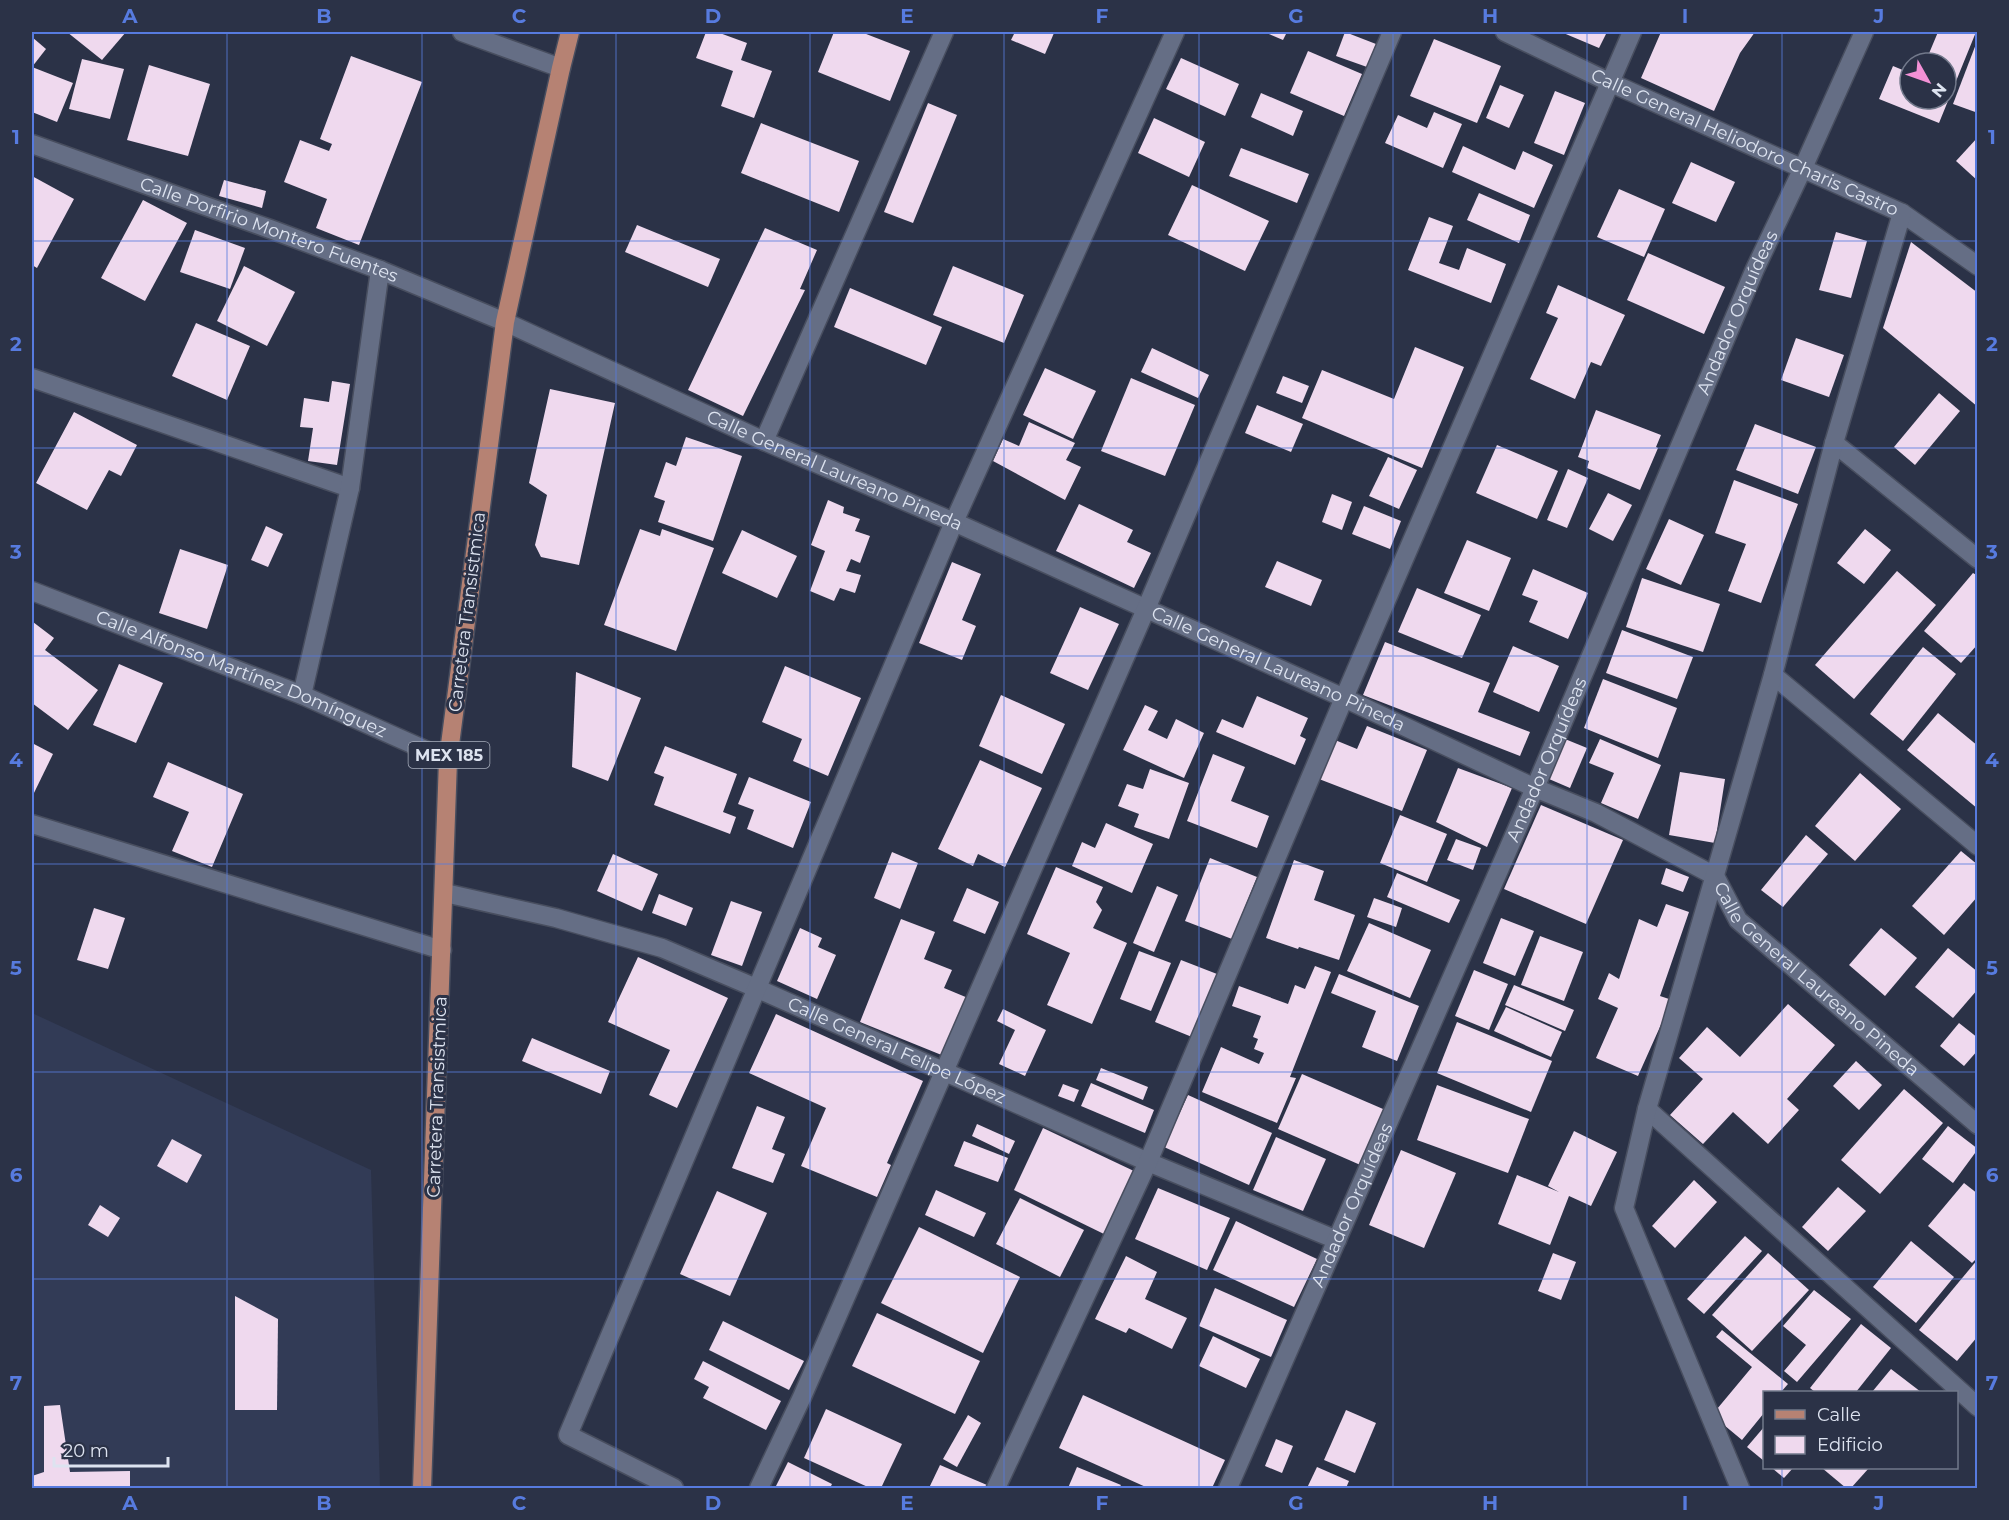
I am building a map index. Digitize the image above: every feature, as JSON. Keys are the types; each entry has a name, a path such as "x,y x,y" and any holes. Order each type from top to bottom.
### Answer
{"main road":[{"name":"Carretera Transistmica","path":"422,1488 448,760 505,322 570,32"}],"street":[{"path":"462,32 561,68"},
{"path":"764,441 944,32"},
{"path":"674,1488 568,1435 954,522 1175,32"},
{"path":"759,1488 802,1397 1146,609 1392,32"},
{"name":"Calle General Heliodoro Charis Castro","path":"1505,32 1609,82 1902,213 1977,266"},
{"path":"996,1488 1148,1161 1344,698 1632,32"},
{"name":"Andador Orquídeas","path":"1228,1488 1535,788 1755,269 1864,32"},
{"name":"Calle Porfirio Montero Fuentes","path":"32,144 380,270 505,322"},
{"path":"1740,1488 1624,1208 1647,1109 1773,675 1834,443 1902,213"},
{"path":"302,695 350,488 380,270"},
{"name":"Calle General Laureano Pineda","path":"505,322 764,441 954,522 1344,698 1535,788 1596,813 1715,876 1738,920 1977,1125"},
{"path":"32,378 350,488"},
{"path":"1834,443 1977,559"},
{"name":"Calle Alfonso Martínez Domínguez","path":"32,591 302,695 448,760"},
{"path":"1773,675 1977,846"},
{"path":"32,824 442,950"},
{"name":"Calle General Felipe López","path":"445,893 556,918 662,948 1148,1161 1337,1240"},
{"path":"1647,1109 1977,1407"}],"shaded area":[{"path":"32,1013 371,1170 380,1488 32,1488"}],"building":[{"path":"67,32 126,32 102,60"},
{"path":"706,32 717,32 747,43 741,60 772,71 754,118 721,106 733,71 696,58"},
{"path":"834,32 861,32 910,51 890,101 818,72"},
{"path":"1015,32 1054,33 1045,54 1011,40"},
{"path":"1264,32 1287,32 1283,40"},
{"path":"1345,32 1376,44 1367,67 1336,56"},
{"path":"1561,32 1607,32 1599,48"},
{"path":"1661,32 1755,32 1740,53 1714,111 1641,78"},
{"path":"1938,32 1976,32 1958,76 1958,51 1930,51"},
{"path":"32,37 46,49 32,67"},
{"path":"1434,39 1501,66 1477,123 1410,96"},
{"path":"1976,44 1978,44 1978,113 1958,106 1958,91"},
{"path":"1308,51 1362,74 1344,116 1290,93"},
{"path":"351,56 422,82 359,245 316,228 327,199 284,182 300,140 329,151 332,144 320,139"},
{"path":"1181,58 1239,84 1225,116 1166,89"},
{"path":"82,59 124,69 110,119 69,109"},
{"path":"149,65 210,84 188,156 127,140"},
{"path":"1893,66 1898,68 1898,107 1879,99"},
{"path":"32,67 73,83 57,122 32,112"},
{"path":"1500,85 1524,95 1509,128 1486,118"},
{"path":"1555,91 1585,103 1564,155 1534,143"},
{"path":"1261,93 1303,111 1293,136 1251,117"},
{"path":"928,103 957,115 913,223 884,212"},
{"path":"1909,111 1944,111 1939,123"},
{"path":"1434,112 1462,124 1443,168 1385,143 1398,115 1427,128"},
{"path":"1154,118 1205,142 1189,177 1138,153"},
{"path":"761,123 859,161 839,212 741,173"},
{"path":"1978,137 1978,181 1956,161"},
{"path":"1463,146 1515,170 1523,151 1553,165 1534,208 1452,172"},
{"path":"1241,148 1309,174 1297,203 1229,176"},
{"path":"1691,162 1735,182 1716,222 1672,203"},
{"path":"32,176 74,199 37,268 32,265"},
{"path":"224,180 266,191 262,208 219,196"},
{"path":"1192,185 1269,221 1245,271 1168,235"},
{"path":"1619,189 1665,209 1644,257 1597,237"},
{"path":"1479,193 1530,215 1519,243 1467,220"},
{"path":"143,200 187,223 145,301 101,278"},
{"path":"1429,217 1453,226 1439,263 1459,270 1467,248 1506,264 1491,303 1408,270"},
{"path":"637,225 720,259 708,287 625,252"},
{"path":"765,228 817,250 800,289 805,290 743,416 688,390"},
{"path":"195,230 245,248 230,289 180,272"},
{"path":"1836,232 1867,241 1851,298 1819,290"},
{"path":"1911,242 1978,293 1978,407 1883,328"},
{"path":"1648,253 1725,287 1704,334 1627,300"},
{"path":"244,266 295,292 267,346 217,321"},
{"path":"953,266 1024,295 1004,343 933,315"},
{"path":"1558,285 1625,315 1601,366 1591,362 1575,399 1530,379 1558,318 1546,313"},
{"path":"850,288 942,327 926,365 834,327"},
{"path":"196,323 250,346 227,400 172,376"},
{"path":"1796,338 1844,355 1829,397 1781,380"},
{"path":"1415,347 1464,367 1422,468 1302,418 1322,370 1394,399"},
{"path":"1152,348 1209,375 1198,398 1141,372"},
{"path":"1045,368 1096,391 1073,439 1023,415"},
{"path":"1283,376 1309,386 1302,403 1276,393"},
{"path":"1131,378 1195,405 1165,476 1101,451"},
{"path":"332,381 350,384 337,465 308,461 313,428 300,427 304,398 329,402"},
{"path":"550,389 615,403 579,565 541,557 535,545 547,495 529,483"},
{"path":"1939,393 1960,411 1915,465 1894,447"},
{"path":"1257,405 1303,424 1291,452 1245,433"},
{"path":"1596,410 1661,435 1656,447 1658,448 1640,490 1587,468 1589,461 1578,457"},
{"path":"74,412 137,445 121,476 109,470 87,510 36,483"},
{"path":"1029,422 1075,443 1066,460 1081,467 1065,500 993,461 1003,439 1019,446"},
{"path":"1755,424 1816,447 1798,494 1736,470"},
{"path":"686,437 742,456 713,541 658,522 665,501 654,497 666,462 676,466"},
{"path":"1497,445 1558,471 1537,519 1476,493"},
{"path":"1388,457 1417,470 1399,509 1369,496"},
{"path":"1568,469 1588,478 1567,528 1547,520"},
{"path":"1734,480 1798,504 1761,603 1728,591 1746,544 1715,533"},
{"path":"1608,493 1632,505 1613,541 1589,529"},
{"path":"1332,494 1352,502 1342,530 1322,522"},
{"path":"828,500 844,507 843,513 860,519 855,531 870,536 860,563 851,559 846,571 861,575 855,593 840,588 834,601 810,591 825,551 811,545"},
{"path":"1079,504 1133,530 1127,542 1151,553 1134,588 1056,551"},
{"path":"1364,506 1401,521 1390,549 1352,534"},
{"path":"1669,519 1704,535 1681,585 1646,569"},
{"path":"266,526 283,534 268,567 251,560"},
{"path":"640,529 660,536 662,529 714,548 676,651 604,625"},
{"path":"1865,529 1891,550 1864,584 1837,563"},
{"path":"742,530 797,556 777,598 722,573"},
{"path":"1467,540 1511,558 1489,611 1444,593"},
{"path":"180,549 228,565 207,629 159,613"},
{"path":"1277,561 1322,580 1311,606 1265,587"},
{"path":"952,562 981,574 962,620 976,626 962,660 919,643"},
{"path":"1533,569 1588,593 1568,639 1529,622 1538,601 1522,595"},
{"path":"1897,571 1936,605 1854,699 1815,665"},
{"path":"1973,573 1978,576 1978,644 1961,663 1924,631"},
{"path":"1642,578 1720,604 1703,652 1626,627"},
{"path":"1417,588 1481,615 1462,658 1398,632"},
{"path":"1080,607 1119,624 1088,690 1050,673"},
{"path":"33,622 54,638 45,650 98,690 68,730 32,703"},
{"path":"1622,630 1693,657 1677,699 1606,673"},
{"path":"1385,642 1490,683 1478,712 1530,732 1520,756 1363,695"},
{"path":"1513,646 1559,666 1539,712 1493,692"},
{"path":"1923,647 1956,674 1903,741 1870,714"},
{"path":"119,664 163,683 136,743 93,725"},
{"path":"785,666 861,698 828,776 793,761 802,739 762,722"},
{"path":"576,672 641,698 608,781 572,767"},
{"path":"1603,679 1677,708 1658,758 1584,728"},
{"path":"1001,695 1065,724 1042,774 979,746"},
{"path":"1257,696 1308,718 1300,736 1306,739 1295,765 1216,732 1222,719 1243,728"},
{"path":"1145,705 1158,711 1148,730 1167,739 1176,719 1204,733 1184,778 1123,750"},
{"path":"1938,713 1978,746 1978,809 1907,750"},
{"path":"1367,726 1427,750 1402,811 1319,779 1335,740 1357,749"},
{"path":"1565,739 1587,748 1570,788 1549,779"},
{"path":"1600,739 1661,765 1638,819 1601,803 1614,773 1589,763"},
{"path":"32,743 53,754 32,797"},
{"path":"665,746 737,774 723,812 736,817 730,834 654,805 664,777 654,773"},
{"path":"1213,754 1245,767 1231,801 1269,816 1257,848 1187,821"},
{"path":"980,760 1042,788 1005,867 978,854 973,866 938,849"},
{"path":"168,762 243,794 212,867 172,851 189,812 153,797"},
{"path":"1458,768 1512,788 1487,847 1436,822"},
{"path":"1150,769 1189,783 1169,839 1134,827 1139,814 1118,806 1127,784 1143,789"},
{"path":"1680,772 1725,779 1715,843 1669,835"},
{"path":"1860,773 1901,809 1855,861 1815,826"},
{"path":"749,777 811,802 793,848 747,829 754,810 738,804"},
{"path":"1541,805 1623,840 1586,924 1504,889"},
{"path":"1400,815 1447,834 1427,882 1380,863"},
{"path":"1106,823 1153,844 1132,893 1072,866 1082,842 1095,848"},
{"path":"1806,835 1828,854 1783,907 1761,890"},
{"path":"1456,839 1481,848 1473,870 1447,860"},
{"path":"1961,851 1978,865 1978,896 1944,935 1912,906"},
{"path":"892,852 918,863 900,909 874,898"},
{"path":"613,854 658,874 642,911 597,891"},
{"path":"1210,858 1257,877 1232,939 1185,921"},
{"path":"1294,860 1324,871 1314,900 1355,915 1339,960 1266,938"},
{"path":"1056,867 1103,887 1096,902 1102,910 1093,928 1127,943 1092,1024 1047,1005 1070,953 1027,934"},
{"path":"1666,868 1689,877 1683,892 1661,884"},
{"path":"1397,873 1460,900 1449,923 1387,897"},
{"path":"1157,886 1178,895 1154,952 1133,943"},
{"path":"967,888 999,902 985,934 953,921"},
{"path":"659,894 693,908 686,926 652,913"},
{"path":"1374,898 1402,908 1396,927 1367,917"},
{"path":"731,901 762,912 742,966 711,955"},
{"path":"1666,904 1689,912 1660,996 1672,1000 1638,1076 1596,1058 1618,1008 1598,999 1609,973 1619,979 1639,919 1657,927"},
{"path":"94,908 125,918 108,969 77,960"},
{"path":"1501,918 1534,931 1515,976 1483,963"},
{"path":"901,919 935,932 924,959 952,970 944,988 968,998 944,1056 860,1022"},
{"path":"1369,923 1431,950 1410,998 1347,971"},
{"path":"800,928 822,938 818,947 836,955 817,999 777,981"},
{"path":"1881,928 1917,958 1885,996 1849,965"},
{"path":"1540,936 1583,952 1564,1001 1521,985"},
{"path":"1948,948 1978,972 1978,989 1953,1018 1915,987"},
{"path":"1139,951 1171,963 1151,1011 1120,999"},
{"path":"638,957 728,998 677,1108 649,1095 670,1050 608,1022"},
{"path":"1181,960 1217,974 1192,1037 1155,1022"},
{"path":"1315,966 1331,972 1290,1077 1296,1078 1277,1123 1202,1092 1221,1047 1259,1064 1264,1053 1254,1049 1258,1039 1253,1037 1261,1016 1232,1006 1239,986 1288,1004 1295,985 1305,989"},
{"path":"1474,970 1508,984 1489,1030 1455,1016"},
{"path":"1339,974 1419,1006 1397,1061 1362,1047 1376,1011 1331,993"},
{"path":"1514,985 1574,1010 1565,1031 1505,1005"},
{"path":"1788,1004 1835,1045 1787,1099 1799,1110 1768,1144 1733,1112 1703,1144 1670,1115 1703,1079 1679,1058 1707,1027 1740,1057"},
{"path":"1506,1007 1562,1032 1551,1057 1494,1031"},
{"path":"1003,1009 1046,1030 1025,1076 999,1064 1015,1030 997,1021"},
{"path":"776,1014 923,1081 887,1163 891,1165 877,1197 801,1166 826,1108 749,1073"},
{"path":"1457,1022 1552,1061 1531,1112 1437,1073"},
{"path":"1959,1023 1978,1038 1978,1050 1964,1066 1940,1046"},
{"path":"532,1038 610,1071 601,1094 522,1061"},
{"path":"1856,1061 1882,1085 1859,1110 1833,1086"},
{"path":"1101,1068 1148,1087 1143,1100 1096,1080"},
{"path":"1302,1074 1390,1112 1365,1167 1278,1129"},
{"path":"1091,1083 1154,1110 1145,1133 1081,1106"},
{"path":"1063,1084 1079,1090 1074,1102 1058,1096"},
{"path":"1437,1085 1529,1119 1508,1173 1417,1140"},
{"path":"1904,1089 1943,1123 1880,1194 1841,1160"},
{"path":"1188,1095 1272,1133 1249,1185 1164,1147"},
{"path":"757,1106 785,1117 772,1149 785,1154 773,1183 732,1168"},
{"path":"977,1124 1015,1141 1009,1154 972,1136"},
{"path":"1948,1126 1978,1149 1953,1183 1922,1159"},
{"path":"1043,1128 1136,1172 1106,1235 1014,1190"},
{"path":"1574,1131 1617,1152 1591,1206 1569,1196 1550,1245 1498,1224 1517,1175 1559,1192 1548,1186"},
{"path":"1276,1137 1326,1159 1303,1211 1253,1190"},
{"path":"172,1139 202,1155 187,1183 157,1166"},
{"path":"964,1141 1008,1158 998,1182 954,1166"},
{"path":"1401,1150 1456,1173 1424,1248 1369,1225"},
{"path":"1694,1180 1717,1202 1675,1248 1652,1226"},
{"path":"1964,1183 1978,1194 1978,1257 1972,1263 1928,1226"},
{"path":"1838,1187 1866,1211 1828,1251 1802,1227"},
{"path":"1158,1188 1230,1218 1207,1270 1135,1239"},
{"path":"936,1190 986,1213 974,1237 925,1215"},
{"path":"717,1191 767,1213 730,1296 680,1274"},
{"path":"1020,1198 1084,1230 1060,1277 996,1244"},
{"path":"100,1205 120,1218 108,1237 88,1225"},
{"path":"1236,1221 1317,1259 1294,1307 1213,1270"},
{"path":"919,1227 1020,1277 983,1353 881,1303"},
{"path":"1745,1236 1762,1251 1704,1314 1687,1299"},
{"path":"1911,1241 1954,1277 1916,1323 1873,1287"},
{"path":"1553,1253 1576,1262 1561,1300 1538,1291"},
{"path":"1768,1253 1809,1290 1752,1351 1712,1315"},
{"path":"1126,1256 1157,1272 1145,1299 1187,1318 1172,1349 1129,1328 1126,1333 1095,1319"},
{"path":"1978,1259 1978,1336 1957,1361 1919,1330"},
{"path":"1215,1288 1287,1320 1271,1357 1199,1326"},
{"path":"1814,1290 1851,1319 1797,1382 1784,1371 1806,1345 1783,1326"},
{"path":"235,1296 278,1319 277,1410 235,1410"},
{"path":"877,1313 980,1361 955,1414 852,1366"},
{"path":"723,1321 804,1361 789,1390 709,1350"},
{"path":"1861,1324 1891,1348 1857,1391 1814,1391 1810,1388"},
{"path":"1722,1330 1788,1384 1782,1391 1763,1391 1763,1414 1742,1440 1712,1415 1752,1367 1716,1337"},
{"path":"1213,1336 1260,1359 1246,1388 1199,1366"},
{"path":"703,1361 781,1401 766,1430 703,1398 709,1387 694,1379"},
{"path":"1891,1369 1920,1391 1873,1391"},
{"path":"1083,1395 1225,1460 1212,1488 1148,1488 1059,1448"},
{"path":"60,1405 70,1472 130,1471 130,1488 32,1488 32,1476 44,1472 44,1406"},
{"path":"826,1409 902,1444 881,1488 870,1488 804,1458"},
{"path":"1346,1410 1376,1423 1355,1473 1324,1460"},
{"path":"968,1415 981,1423 957,1467 943,1459"},
{"path":"1763,1428 1763,1460 1747,1447"},
{"path":"1276,1439 1293,1446 1282,1473 1265,1466"},
{"path":"788,1462 832,1484 830,1488 775,1488"},
{"path":"940,1465 987,1485 986,1488 929,1488"},
{"path":"1077,1467 1121,1485 1119,1488 1068,1488"},
{"path":"1317,1467 1349,1481 1346,1488 1307,1488"},
{"path":"1773,1469 1792,1469 1784,1478"},
{"path":"1823,1469 1868,1469 1851,1488 1846,1488"}]}
